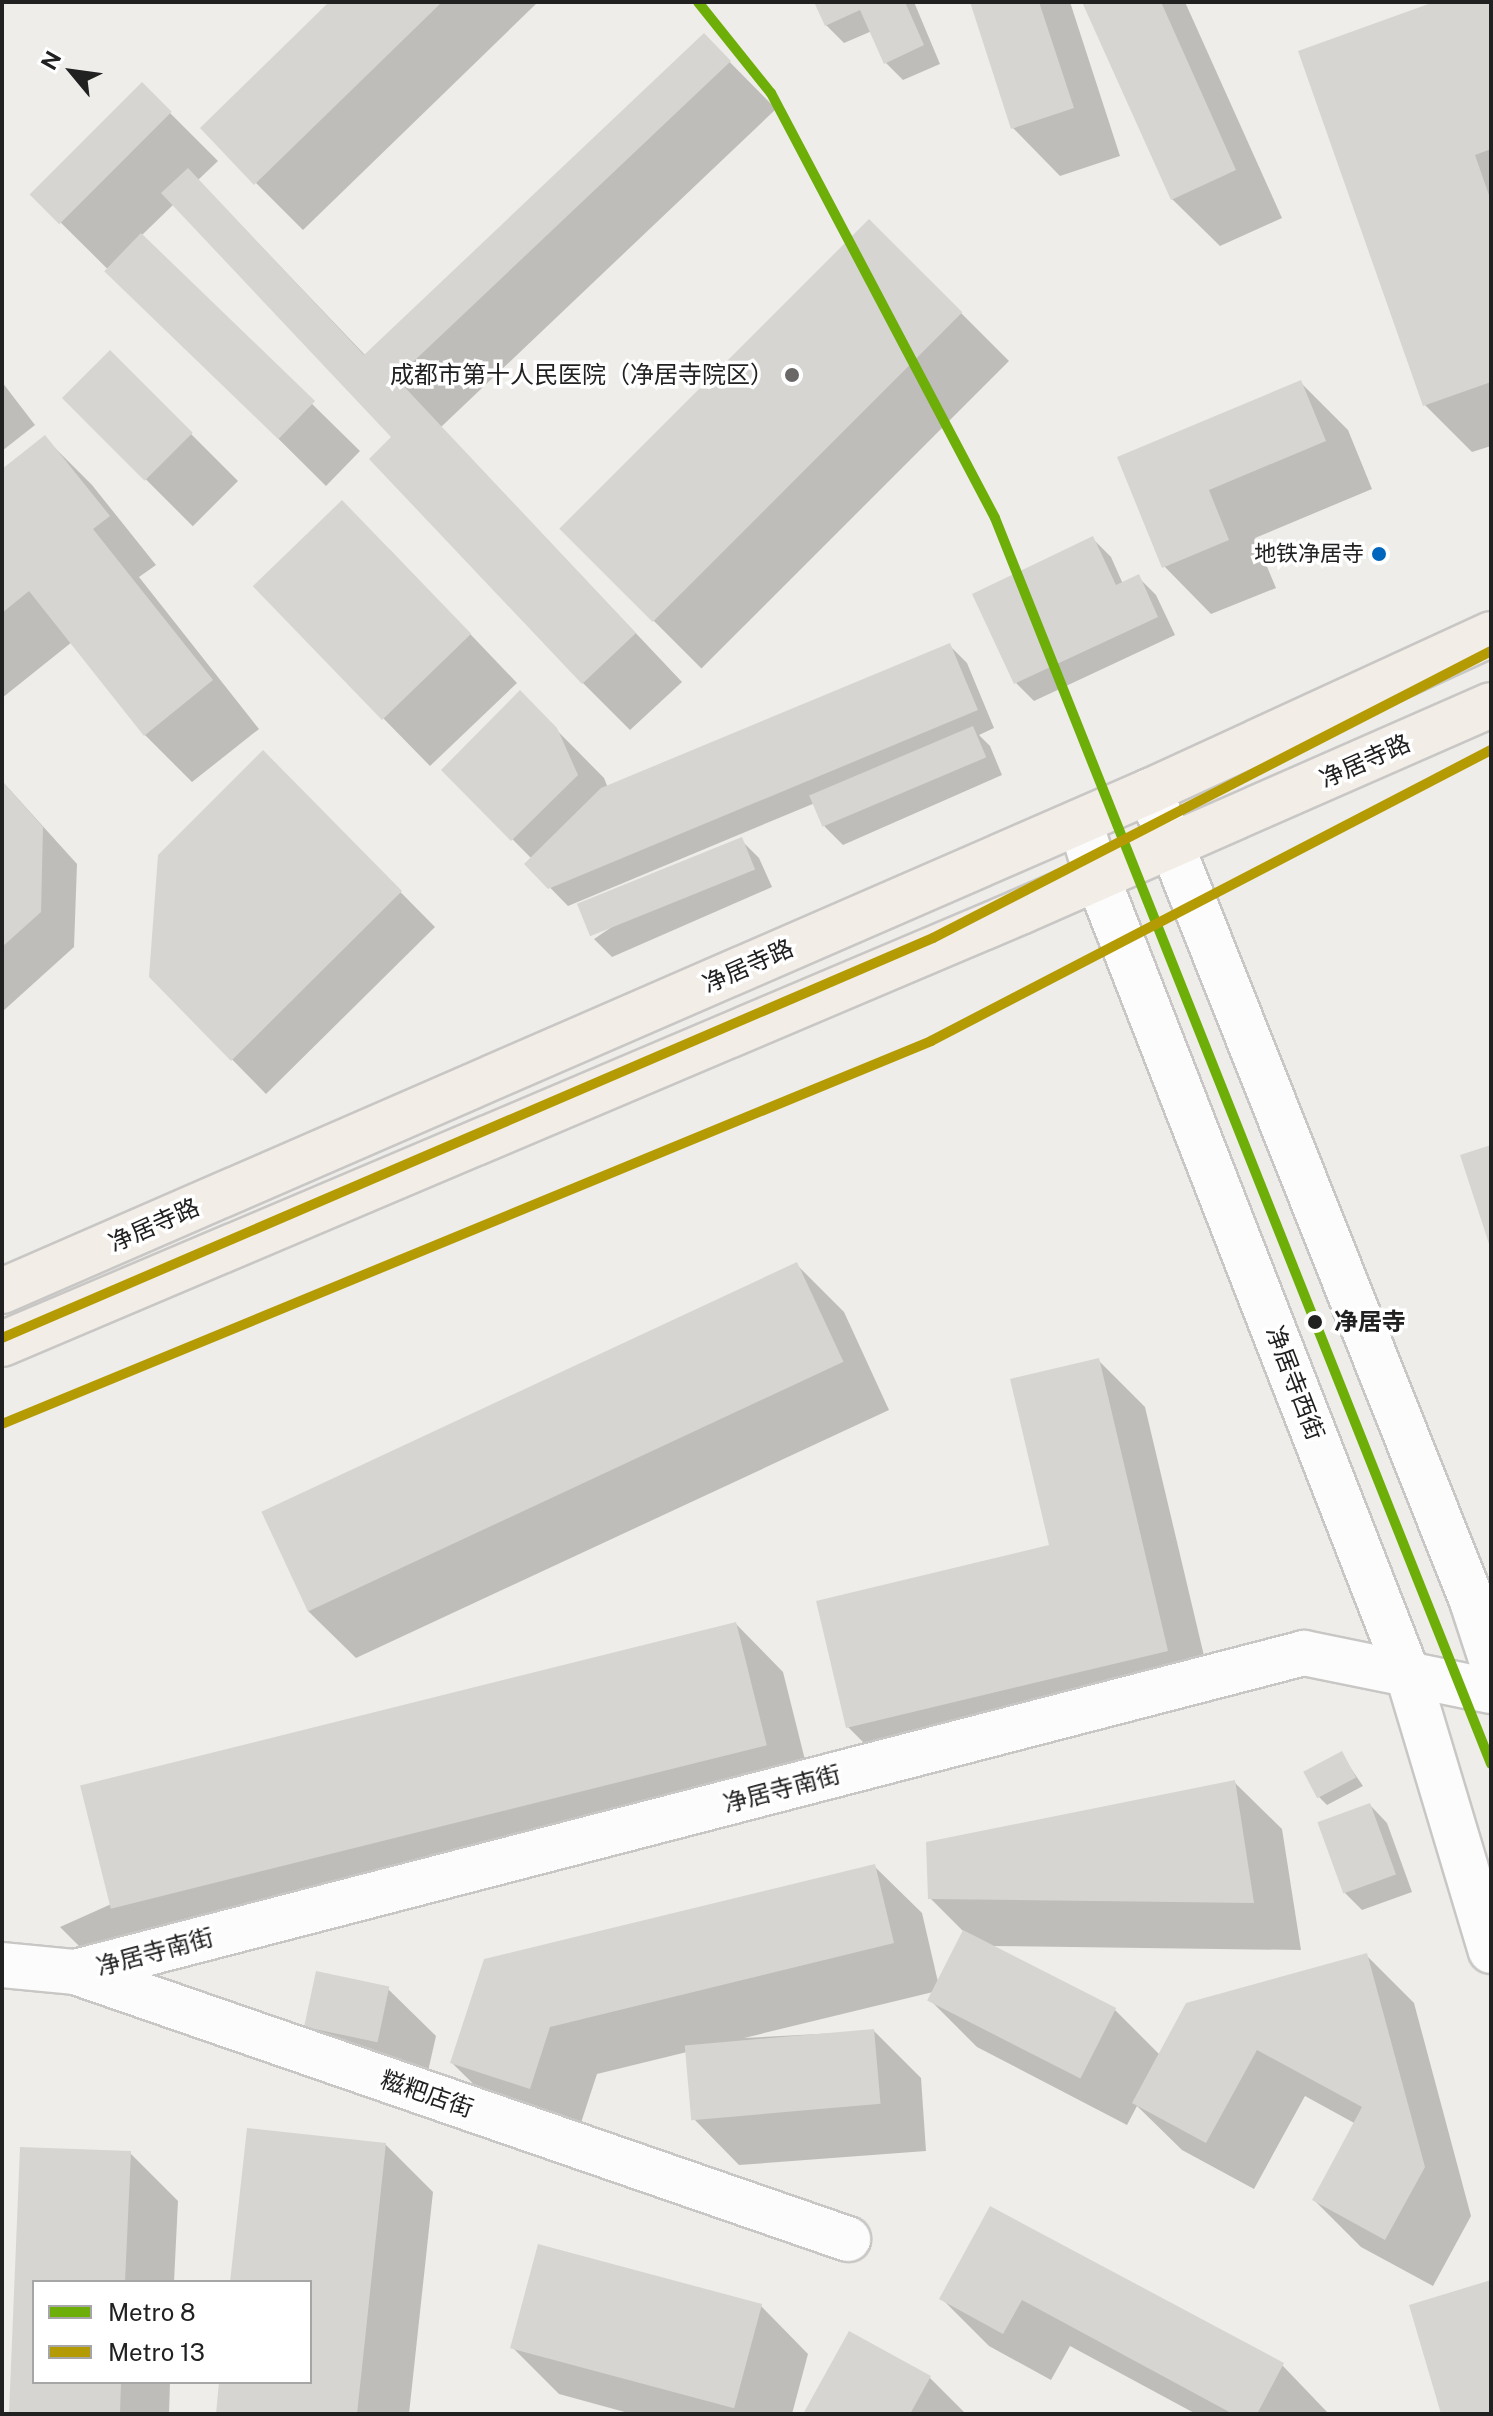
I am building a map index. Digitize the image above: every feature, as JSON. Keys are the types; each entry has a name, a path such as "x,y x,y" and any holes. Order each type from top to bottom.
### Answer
{"main road":[{"name":"净居寺路","path":"2,1291 1080,822 1491,634"},
{"name":"净居寺路","path":"2,1344 1098,879 1491,705"}],"street":[{"path":"1150,791 1472,1601 1491,1659"},
{"name":"净居寺西街","path":"1080,822 1098,879 1408,1675 1491,1951"},
{"path":"2,1344 2,1351"},
{"name":"净居寺南街","path":"75,1972 1304,1653 1491,1691"},
{"name":"糍粑店街","path":"2,1965 75,1972 848,2239"}],"building":[{"path":"329,2 442,2 254,185 200,128"},
{"path":"814,2 905,2 924,45 884,64 860,10 825,26"},
{"path":"970,2 1039,2 1074,108 1011,129"},
{"path":"1082,2 1161,2 1236,170 1171,200"},
{"path":"1434,2 1491,2 1491,149 1475,155 1491,201 1491,382 1423,406 1298,51"},
{"path":"704,33 731,61 396,378 636,633 582,684 369,459 391,437 161,193 188,168 364,355"},
{"path":"142,82 172,112 59,224 30,194"},
{"path":"869,219 962,312 653,622 559,529"},
{"path":"141,233 315,401 278,439 104,271"},
{"path":"110,350 193,433 145,481 62,398"},
{"path":"1301,380 1326,441 1209,490 1229,540 1162,568 1117,457"},
{"path":"45,435 110,516 93,529 213,680 144,736 29,591 2,613 2,469"},
{"path":"342,500 471,634 382,720 253,586"},
{"path":"1093,536 1116,585 1139,574 1158,617 1014,684 972,594"},
{"path":"950,643 978,710 548,889 524,864 601,788"},
{"path":"520,690 557,728 578,775 511,841 441,770"},
{"path":"973,726 986,757 822,827 809,796"},
{"path":"263,750 402,891 231,1061 149,977 158,855"},
{"path":"2,781 43,827 41,912 2,947"},
{"path":"742,837 755,869 590,936 577,904"},
{"path":"1491,1145 1491,1247 1490,1247 1460,1155"},
{"path":"797,1262 843,1362 308,1611 261,1512"},
{"path":"1099,1358 1168,1651 846,1728 816,1601 1049,1545 1010,1379"},
{"path":"736,1622 767,1745 111,1909 80,1786"},
{"path":"1342,1751 1356,1777 1317,1798 1303,1772"},
{"path":"1235,1780 1254,1903 928,1899 926,1842"},
{"path":"1370,1803 1396,1874 1343,1894 1317,1822"},
{"path":"875,1864 894,1943 550,2027 530,2089 450,2063 484,1959"},
{"path":"963,1930 1116,2008 1080,2078 927,2000"},
{"path":"1367,1953 1425,2167 1385,2240 1312,2200 1362,2107 1257,2050 1206,2143 1132,2103 1186,2003"},
{"path":"316,1971 389,1987 378,2042 304,2027"},
{"path":"874,2029 881,2104 691,2120 685,2046"},
{"path":"247,2128 386,2143 357,2414 216,2414 219,2384 312,2384 312,2280 230,2280"},
{"path":"20,2147 131,2151 125,2280 32,2280 32,2384 121,2384 120,2414 9,2414"},
{"path":"990,2206 1284,2363 1257,2414 1233,2414 1022,2300 1003,2334 939,2299"},
{"path":"538,2244 762,2304 734,2408 510,2348"},
{"path":"1491,2280 1491,2414 1441,2414 1409,2305"},
{"path":"849,2331 931,2376 910,2414 803,2414"}],"metro line":[{"name":"8","path":"698,2 771,93 995,518 1491,1764"},
{"name":"13","path":"2,1338 933,938 1491,651"},
{"name":"13","path":"2,1424 931,1041 1491,750"}],"place":[{"name":"成都市第十人民医院（净居寺院区）","path":"792,375"},
{"name":"地铁净居寺","path":"1379,554"},
{"name":"净居寺","path":"1315,1322"}]}
